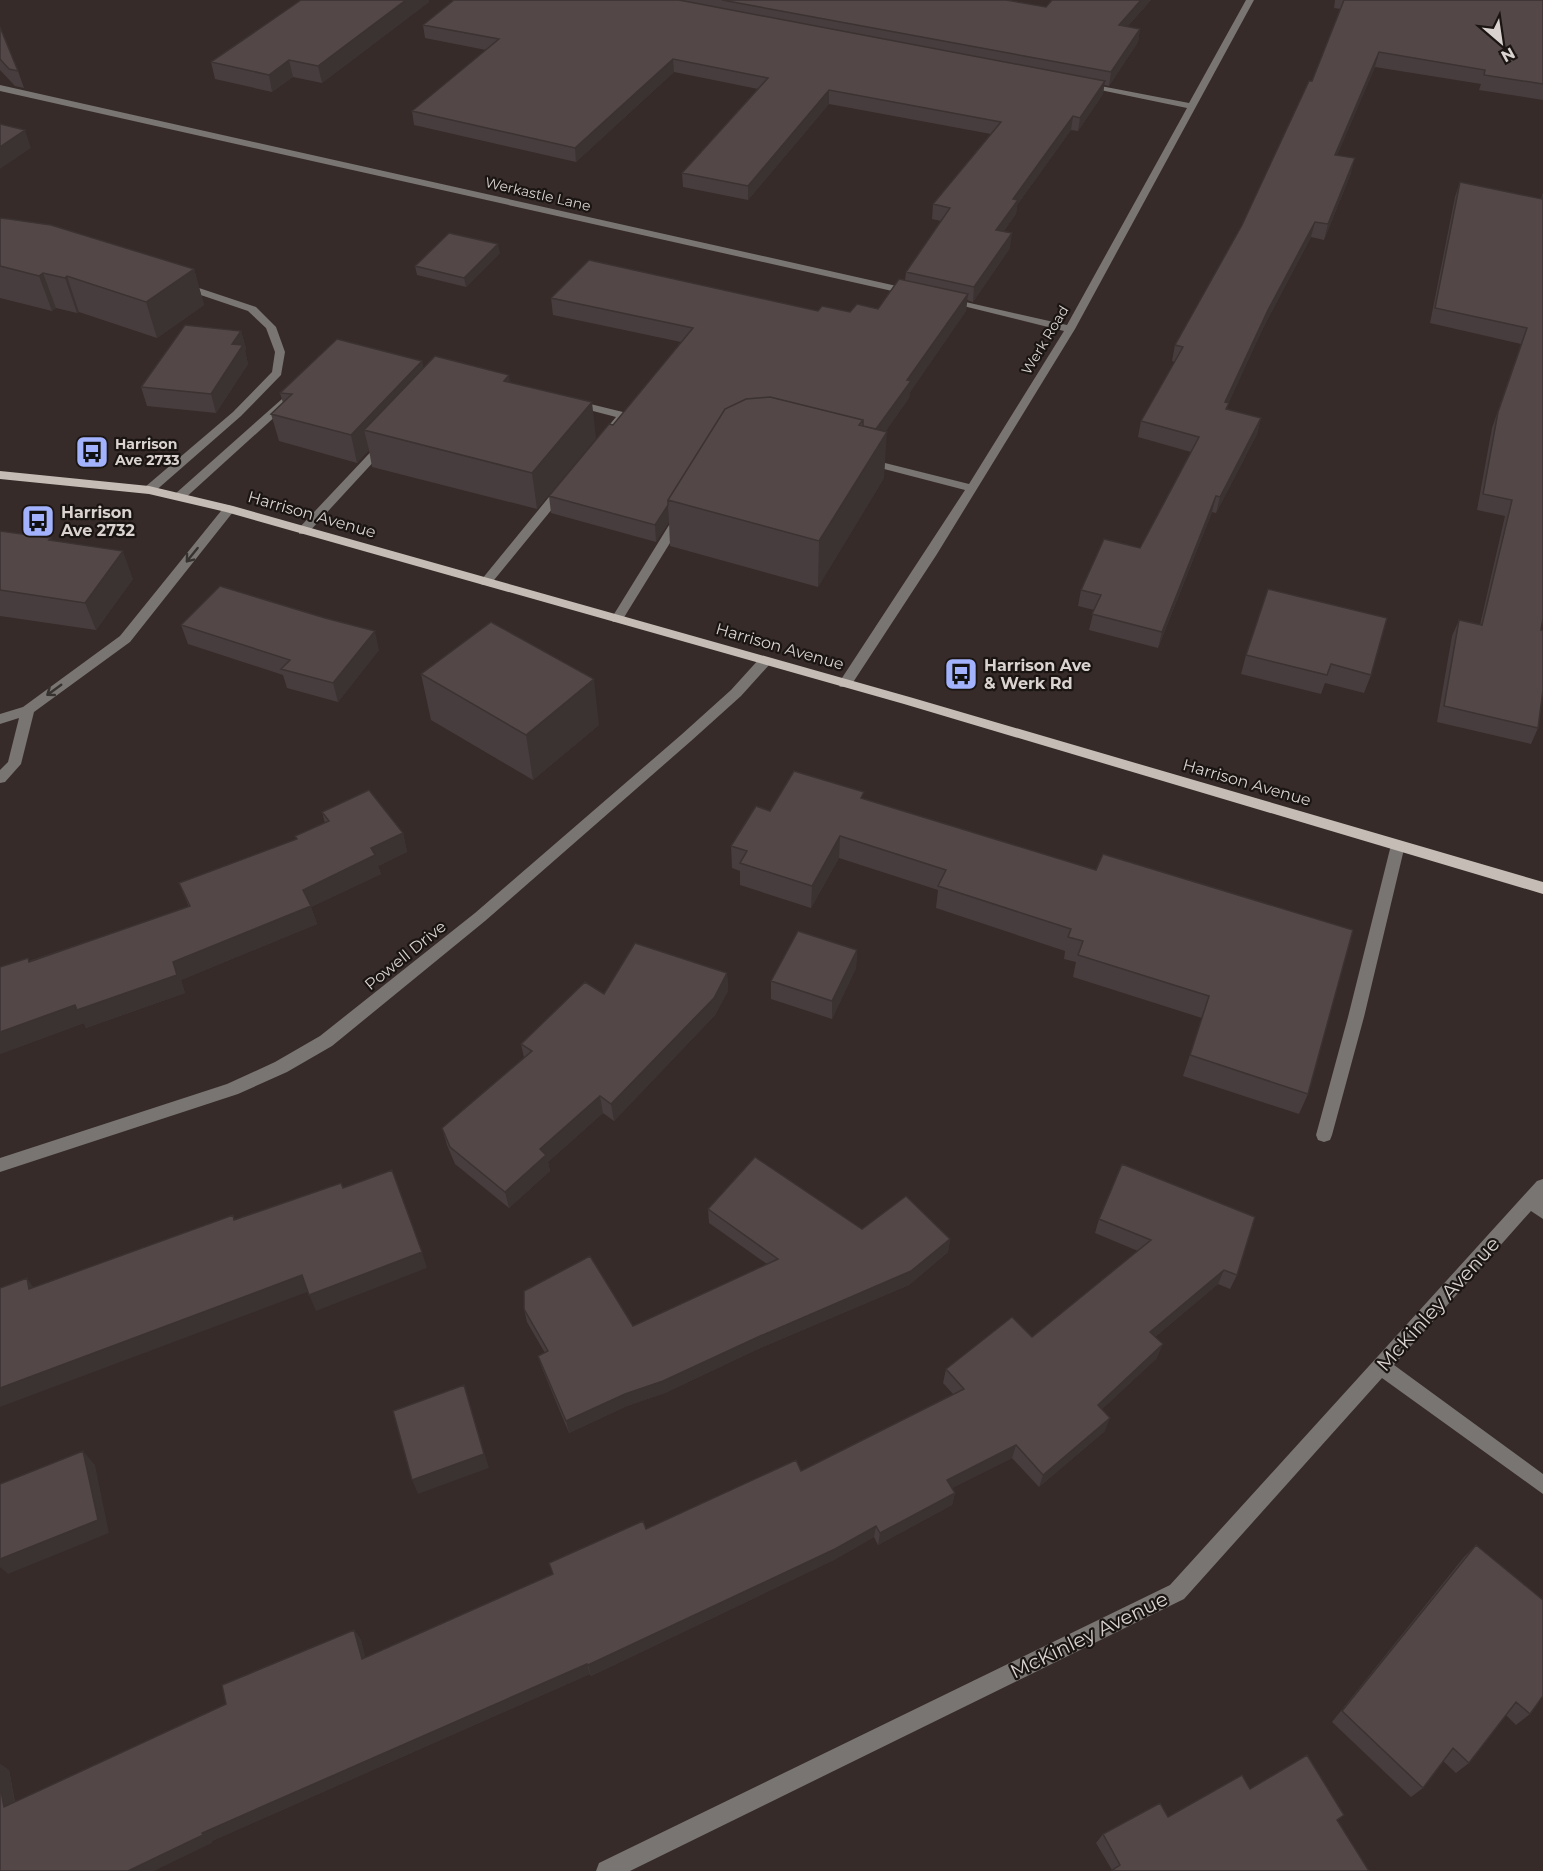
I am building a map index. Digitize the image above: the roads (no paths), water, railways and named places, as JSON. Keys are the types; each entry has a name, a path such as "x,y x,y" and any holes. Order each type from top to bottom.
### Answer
{"main road":[{"name":"Harrison Avenue","path":"0,475 149,490 229,510 845,684 1543,888"}],"street":[{"name":"Werk Road","path":"845,684 972,488 1070,329 1250,0"},
{"path":"1078,84 1192,106"},
{"name":"Werkastle Lane","path":"0,88 920,294"},
{"path":"149,490 237,414 277,373 280,352 272,327 252,309 174,282"},
{"path":"943,300 1070,329"},
{"path":"179,497 294,395"},
{"path":"566,401 624,415 602,441"},
{"path":"303,531 393,434"},
{"path":"848,457 972,488"},
{"path":"486,582 573,477"},
{"path":"0,719 28,710 125,639 229,510"},
{"path":"617,619 684,510"},
{"name":"Powell Drive","path":"0,1165 232,1089 281,1067 326,1041 498,902 687,738 736,693 765,661"},
{"path":"0,778 14,764 28,710"},
{"path":"1324,1135 1356,1017 1398,845"},
{"name":"McKinley Avenue","path":"607,1871 1177,1592 1539,1199"},
{"path":"1382,1367 1543,1485"}],"place":[{"name":"Harrison Ave 2733","path":"92,452"},
{"name":"Harrison Ave 2732","path":"38,521"},
{"name":"Harrison Ave & Werk Rd","path":"961,674"}]}
